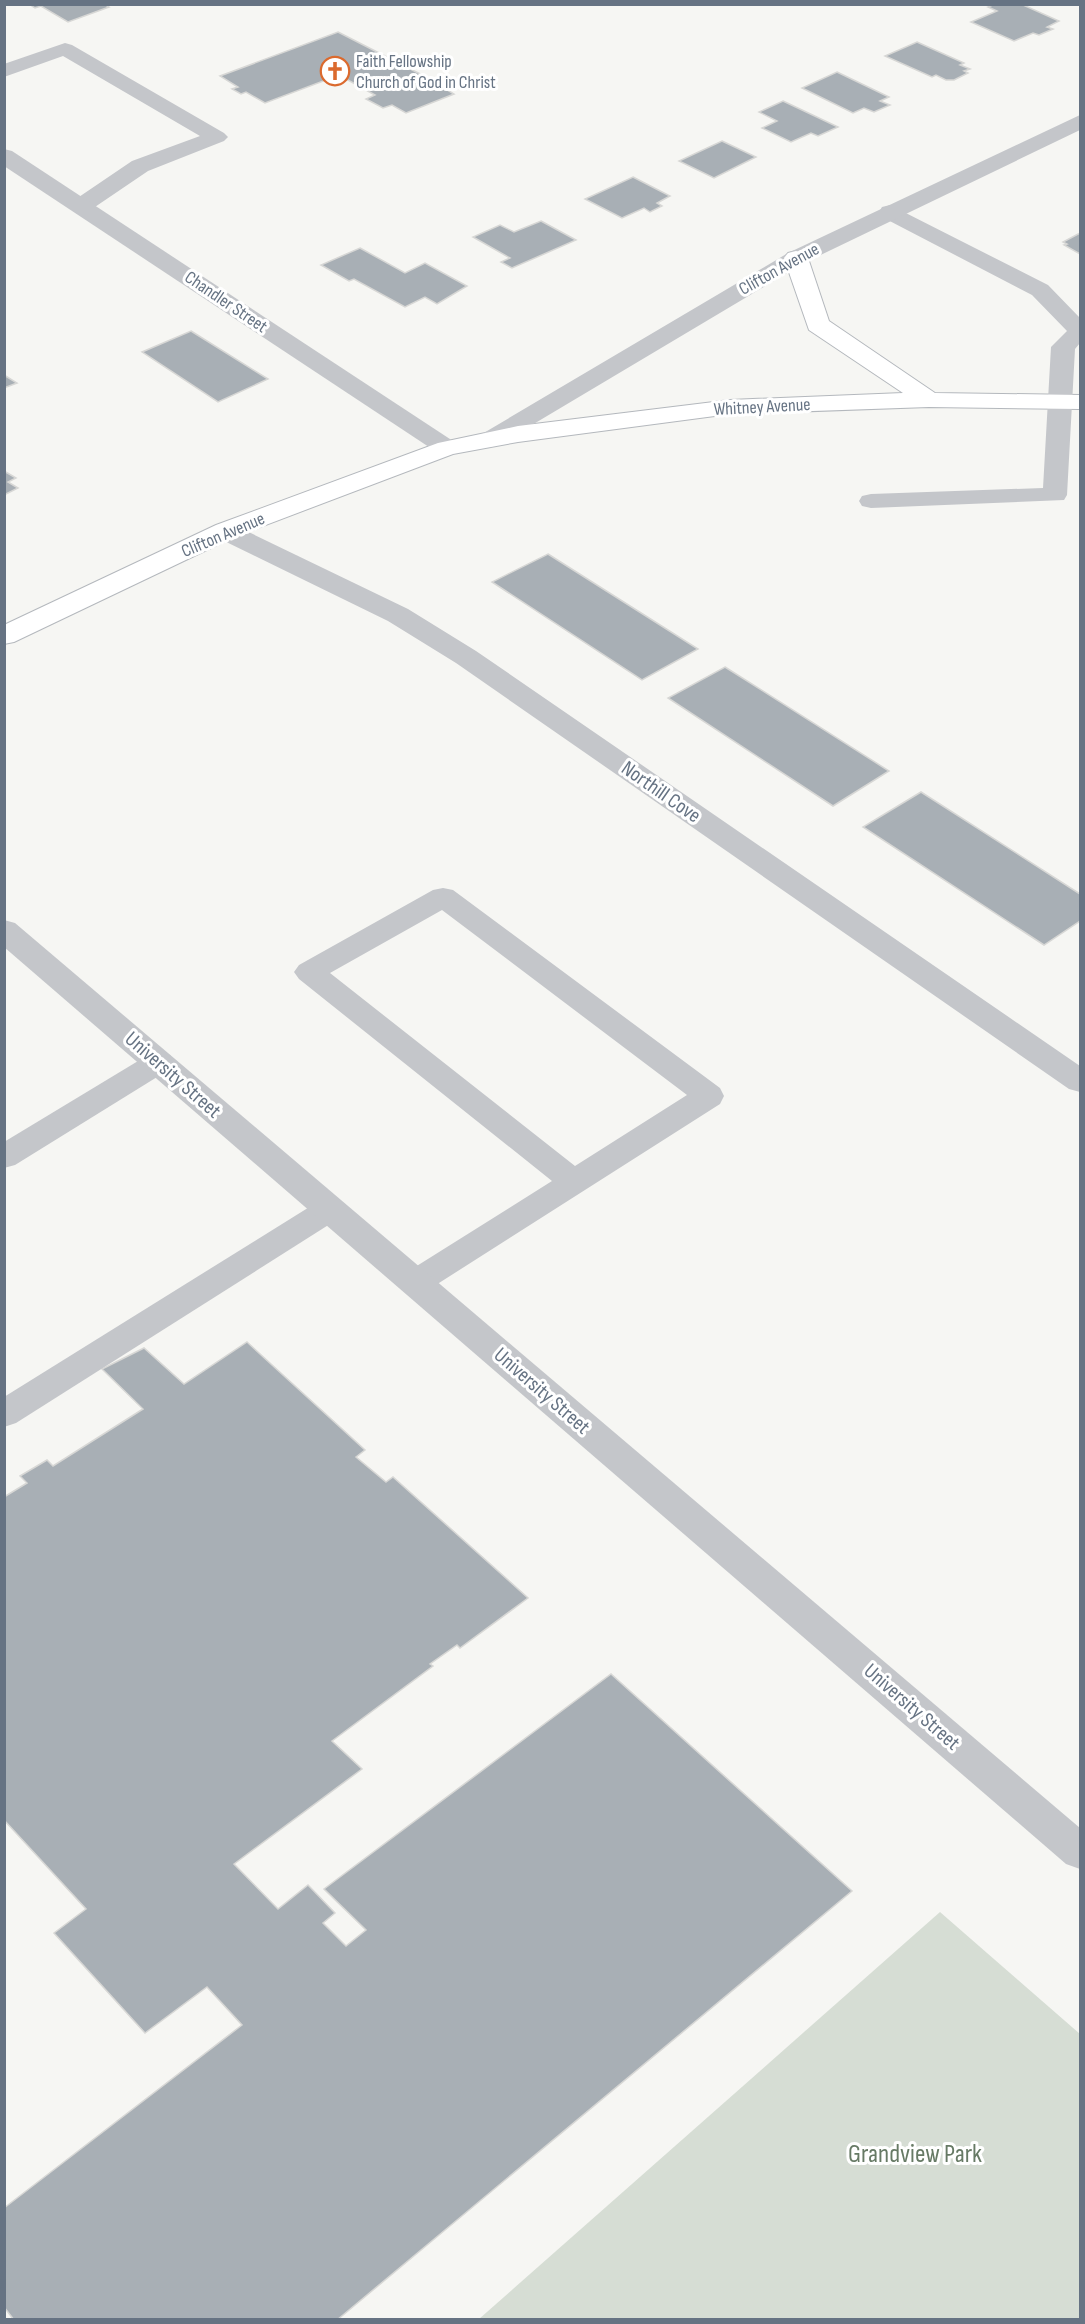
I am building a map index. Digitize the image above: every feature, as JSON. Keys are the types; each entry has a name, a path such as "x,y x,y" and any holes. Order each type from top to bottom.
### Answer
{"main road":[{"path":"796,258 818,325 929,400"},
{"name":"Whitney Avenue","path":"447,448 490,439 730,407 929,400 1070,402"},
{"name":"Clifton Avenue","path":"4,636 225,531 447,448"}],"street":[{"name":"Clifton Avenue","path":"490,439 796,258 1080,122"},
{"name":"Chandler Street","path":"4,156 447,448"},
{"name":"Northill Cove","path":"225,531 398,615 466,657 1080,1081"},
{"name":"University Street","path":"4,930 1080,1852"}],"lane":[{"path":"4,71 64,49 217,136 140,166 81,206"},
{"path":"872,501 1055,495 1070,402 1063,347 1080,331 1040,290 890,212"},
{"path":"416,1282 709,1096 443,897 309,972 573,1181"},
{"path":"4,1157 159,1062"},
{"path":"4,1414 330,1209"}],"green space":[{"name":"Grandview Park","path":"940,1912 1080,2034 1080,2319 479,2319"}],"building":[{"path":"29,4 104,4 109,7 68,22 41,6 35,8"},
{"path":"995,4 1021,4 1059,21 1047,27 1053,29 1039,35 1033,33 1014,41 971,22 997,11 988,7"},
{"path":"338,32 428,78 454,94 406,113 392,105 383,108 366,99 375,95 339,75 265,103 246,92 241,94 232,89 238,87 220,76"},
{"path":"917,42 964,63 960,65 970,69 964,71 968,73 954,80 946,80 936,75 932,77 885,56"},
{"path":"837,72 889,97 880,101 890,105 874,112 864,108 853,113 802,88"},
{"path":"783,101 838,127 818,136 811,133 791,142 762,128 777,121 759,112"},
{"path":"722,141 756,157 714,178 679,161"},
{"path":"633,177 670,196 657,203 662,206 650,212 644,208 622,218 585,199"},
{"path":"541,221 576,240 512,268 501,262 510,258 473,237 500,225 514,232"},
{"path":"1080,233 1080,254 1064,245 1067,244 1063,242"},
{"path":"360,248 405,273 425,263 467,286 437,304 425,297 405,307 354,279 349,281 321,265"},
{"path":"191,331 268,379 218,402 142,352"},
{"path":"4,375 17,383 4,388"},
{"path":"4,471 16,478 8,482 18,488 4,495"},
{"path":"548,554 698,649 642,680 492,582"},
{"path":"725,667 889,771 833,806 668,698"},
{"path":"921,792 1080,894 1080,921 1044,945 863,827"},
{"path":"247,1342 365,1450 356,1457 386,1482 393,1477 528,1598 460,1648 457,1645 430,1664 433,1666 332,1741 362,1769 234,1864 278,1909 308,1885 335,1913 323,1923 346,1946 366,1930 324,1889 611,1674 852,1891 337,2320 14,2320 4,2307 4,2208 242,2025 207,1987 145,2033 54,1933 86,1909 4,1820 4,1497 27,1483 20,1476 47,1460 53,1466 143,1409 102,1369 144,1348 184,1384"}],"place":[{"name":"Faith Fellowship Church of God in Christ","path":"335,71"}]}
